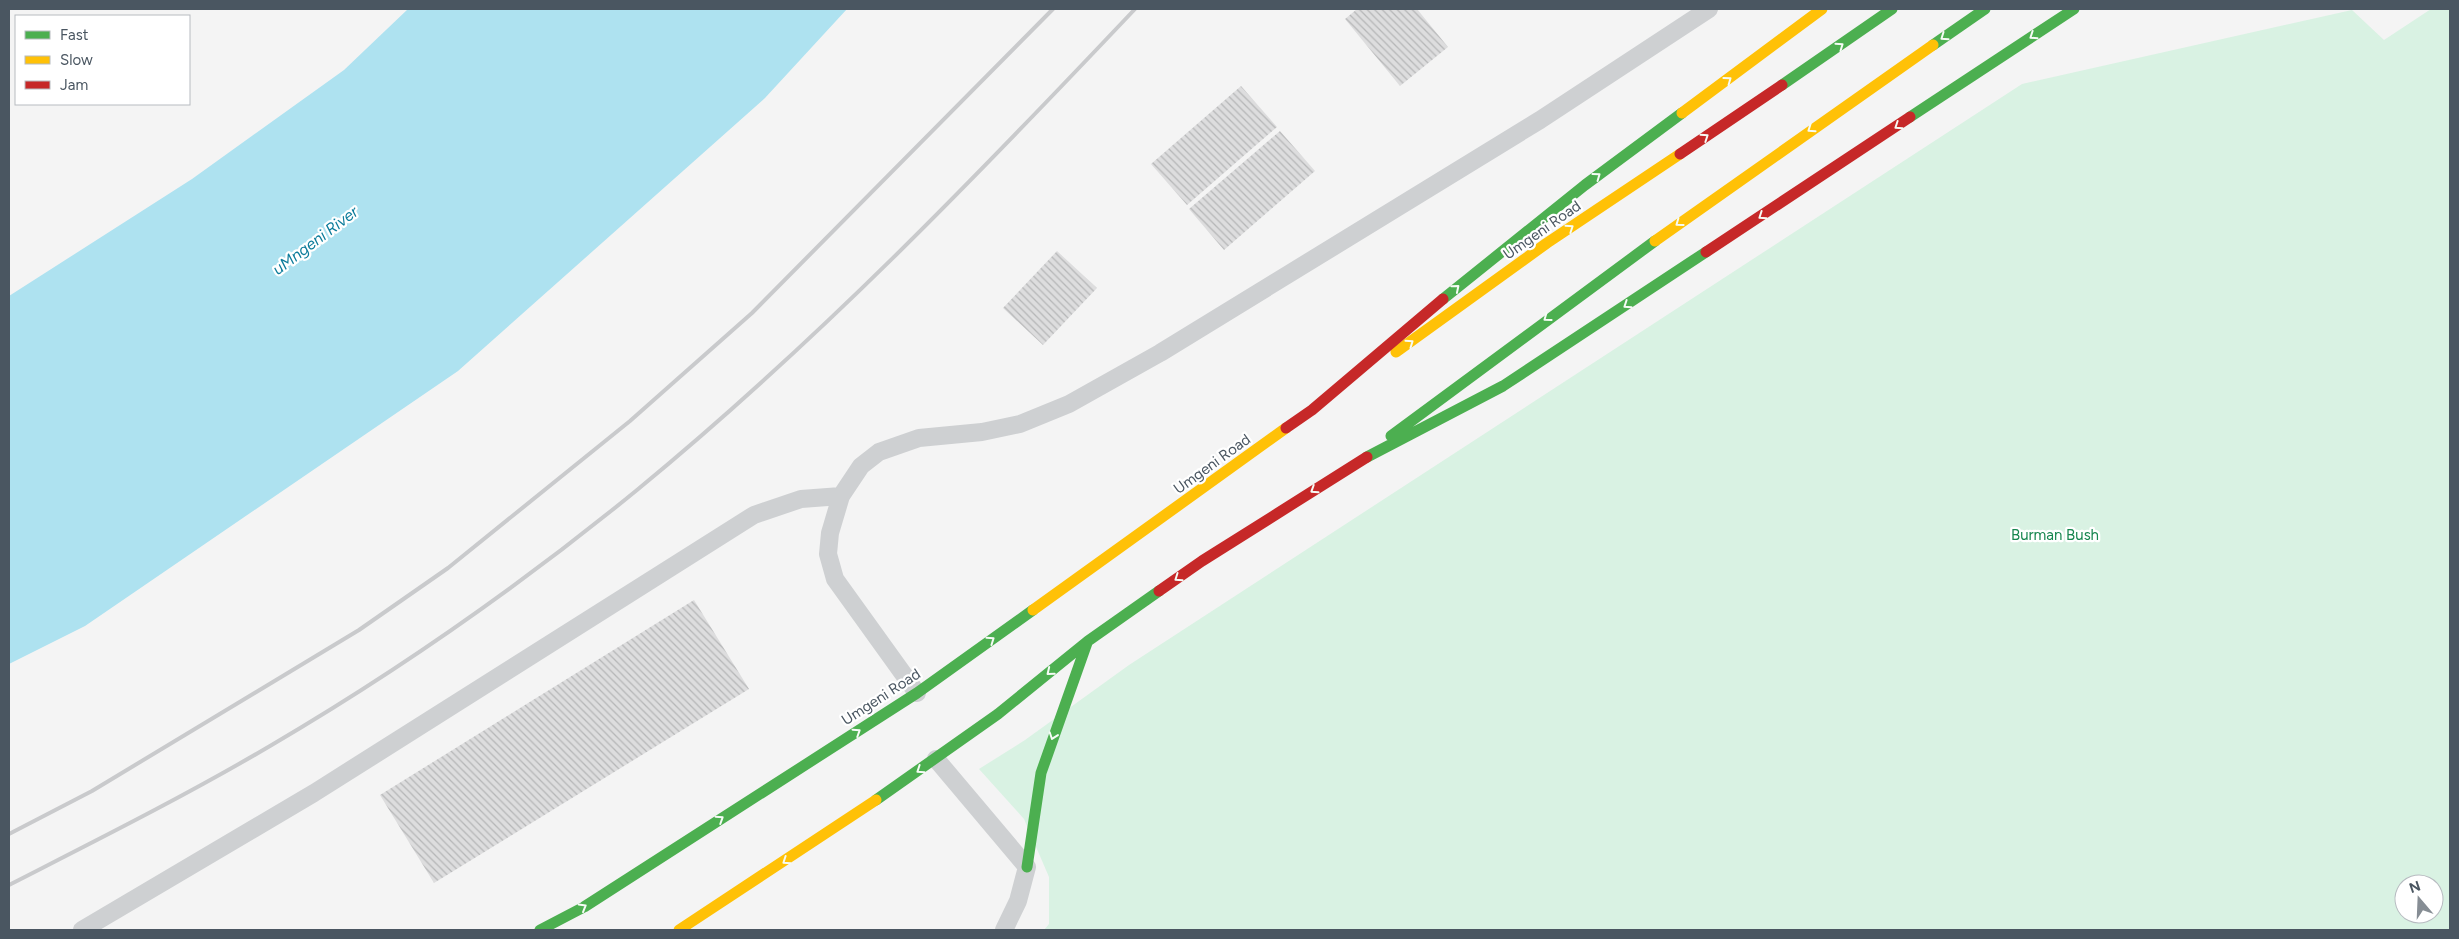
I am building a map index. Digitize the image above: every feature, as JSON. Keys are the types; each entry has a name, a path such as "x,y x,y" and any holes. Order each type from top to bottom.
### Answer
{"main road":[{"path":"1312,410 1501,250 1585,185 1822,9"},
{"name":"Umgeni Road","path":"540,930 584,907 917,693 1312,410 1439,322 1547,243 1842,45 1892,9"},
{"path":"678,930 781,864 936,759 998,714 1088,641 1202,561 1355,463 1548,317 1773,155 1984,9"},
{"path":"1355,463 1504,386 2074,9"},
{"path":"1027,867 1041,773 1088,641"}],"lane":[{"path":"917,693 835,579 828,554 830,533 841,496 861,466 879,452 919,438 982,432 1020,424 1077,400 1160,353 1540,120 1709,9"},
{"path":"82,930 314,793 754,515 801,499 841,496"},
{"path":"936,759 1027,867 1018,901 1004,930"}],"green space":[{"name":"Burman Bush","path":"2431,9 2450,9 2450,930 1044,930 1049,924 1049,877 1024,819 979,769 1025,740 1129,665 2022,84 2352,10 2384,40"}],"water":[{"name":"uMngeni River","path":"408,9 847,9 765,98 458,371 85,626 9,664 9,296 192,179 344,70"}],"building":[{"path":"1357,9 1417,9 1448,47 1400,86 1345,19"},
{"path":"1241,86 1277,127 1187,205 1151,164"},
{"path":"1280,131 1315,171 1224,250 1189,209"},
{"path":"1057,251 1097,288 1043,345 1003,308"},
{"path":"694,600 749,689 434,883 380,795"}],"railway":[{"path":"9,834 92,791 359,630 448,568 630,421 752,313 1053,9"},
{"path":"9,885 206,782 318,717 412,657 504,593 593,525 703,434 831,318 955,196 1135,9"}],"traffic: fast":[{"path":"1782,85 1892,9"},
{"path":"1933,45 1985,9"},
{"path":"1910,117 2074,9"},
{"path":"1443,299 1585,185 1682,113"},
{"path":"1391,436 1655,241"},
{"path":"1367,457 1503,386 1706,252"},
{"path":"876,800 998,714 1088,641 1159,591"},
{"path":"540,930 584,907 917,693 1033,610"},
{"path":"1027,867 1041,773 1087,643"}],"traffic: slow":[{"path":"1682,113 1822,9"},
{"path":"1655,241 1933,45"},
{"path":"1396,352 1547,243 1680,154"},
{"path":"1033,610 1286,428"},
{"path":"679,930 876,800"}],"traffic: jam":[{"path":"1680,154 1782,85"},
{"path":"1706,252 1910,117"},
{"path":"1286,428 1312,410 1443,299"},
{"path":"1159,591 1202,561 1367,457"}]}
